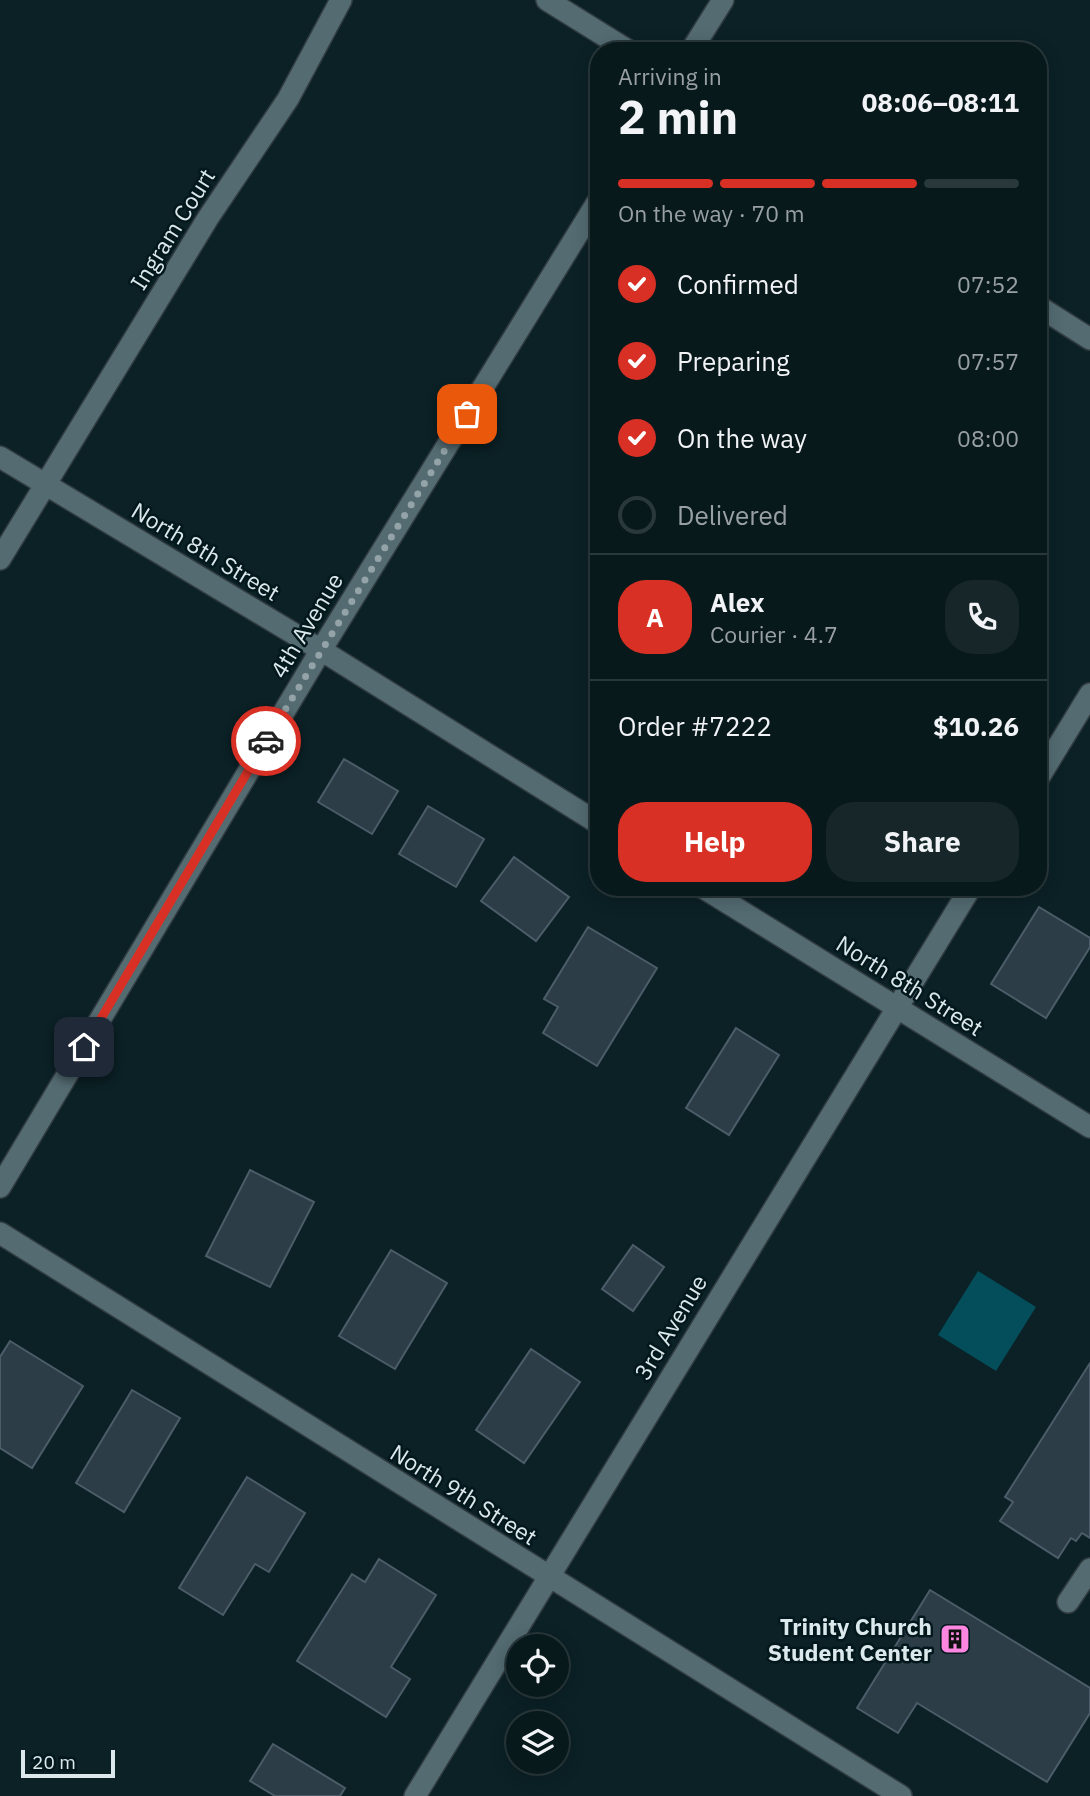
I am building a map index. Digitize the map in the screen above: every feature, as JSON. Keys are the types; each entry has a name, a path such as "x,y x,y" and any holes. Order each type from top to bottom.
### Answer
{"street":[{"name":"Ingram Court","path":"0,559 208,218 288,99 341,0"},
{"path":"547,0 615,42"},
{"path":"697,42 723,0"},
{"name":"4th Avenue","path":"0,1187 321,650 590,214"},
{"path":"1047,312 1090,339"},
{"name":"North 8th Street","path":"0,457 321,650 590,818"},
{"path":"1047,764 1090,694"},
{"name":"North 8th Street","path":"716,896 1090,1127"},
{"name":"3rd Avenue","path":"415,1796 965,896"},
{"name":"North 9th Street","path":"0,1233 901,1796"},
{"path":"1068,1602 1090,1569"}],"shaded area":[{"path":"978,1271 1036,1307 996,1371 938,1335"}],"building":[{"path":"344,759 398,791 372,834 318,802"},
{"path":"428,806 484,839 456,887 399,854"},
{"path":"514,857 569,897 536,941 481,901"},
{"path":"1039,907 1090,938 1090,947 1046,1018 991,984"},
{"path":"588,927 657,968 597,1066 543,1033 558,1007 544,999"},
{"path":"736,1028 779,1055 729,1135 686,1108"},
{"path":"250,1170 314,1202 270,1287 206,1256"},
{"path":"633,1245 664,1267 633,1311 602,1289"},
{"path":"391,1250 447,1283 395,1369 339,1336"},
{"path":"10,1341 83,1386 32,1468 0,1448 0,1357"},
{"path":"531,1349 580,1382 524,1463 476,1430"},
{"path":"1090,1363 1090,1538 1082,1533 1076,1541 1071,1538 1058,1558 1000,1521 1013,1502 1005,1497"},
{"path":"132,1390 180,1418 124,1512 76,1483"},
{"path":"247,1477 305,1513 269,1572 255,1564 223,1615 179,1588"},
{"path":"379,1559 436,1595 391,1667 410,1679 386,1717 297,1661 352,1574 365,1582"},
{"name":"Trinity Church Student Center","path":"930,1590 1090,1688 1090,1713 1047,1782 917,1703 898,1733 857,1708"},
{"path":"273,1744 345,1788 340,1796 275,1796 250,1781"}],"way so far":[{"path":"266,741 467,414"}],"place":[{"name":"Trinity Church Student Center","path":"955,1639"}],"route":[{"path":"84,1047 266,741"}]}
